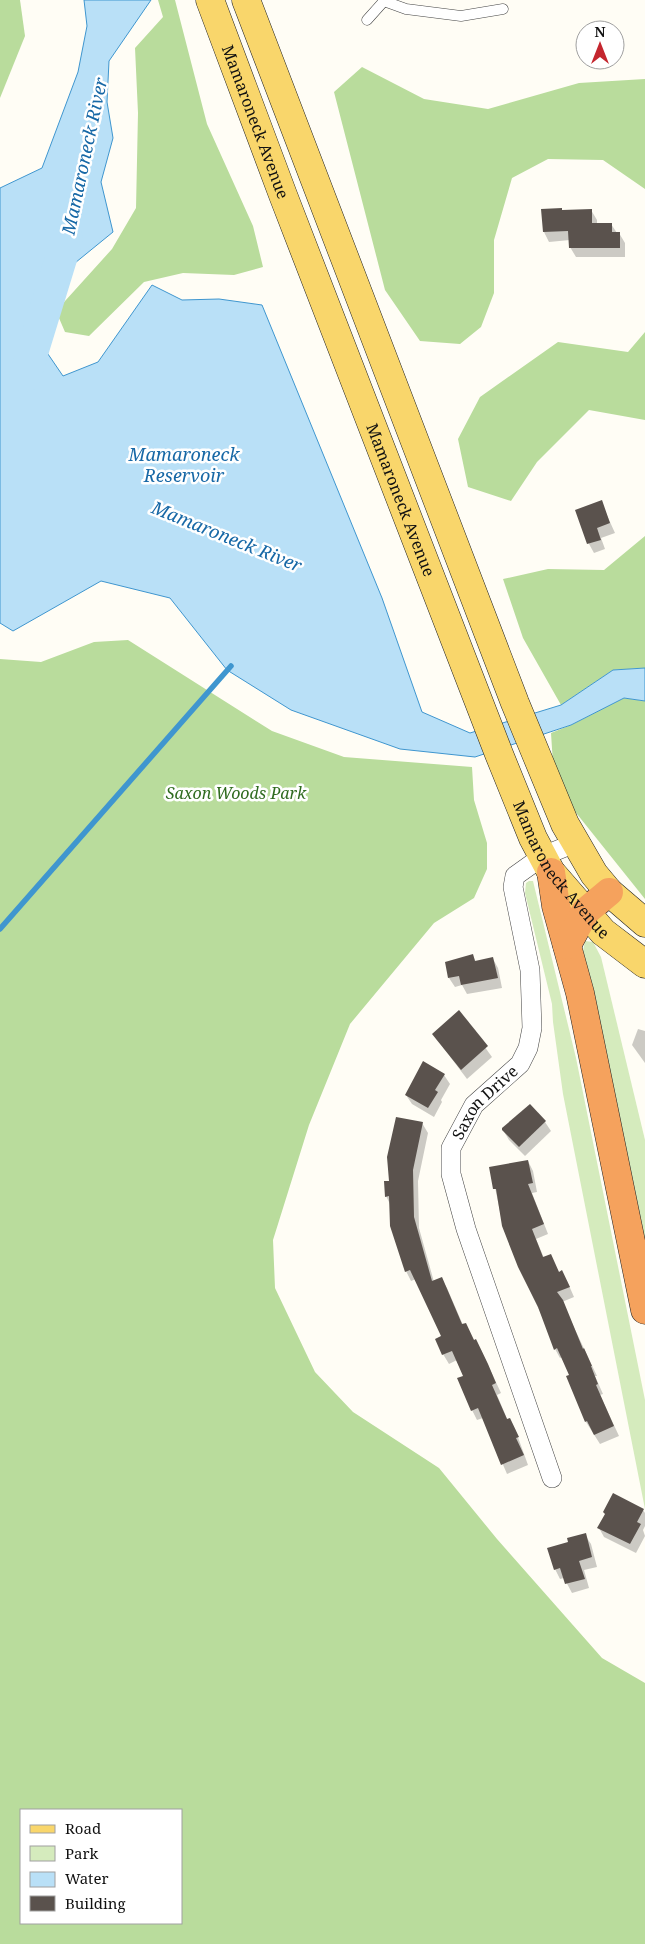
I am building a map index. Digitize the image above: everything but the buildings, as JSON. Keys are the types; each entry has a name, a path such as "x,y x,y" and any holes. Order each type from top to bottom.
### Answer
{"highway":[{"path":"547,864 556,906 580,993 645,1310"},
{"path":"568,944 585,912 609,892"}],"main road":[{"name":"Mamaroneck Avenue","path":"246,0 515,703 562,815 575,843 594,874 609,892 645,923"},
{"name":"Mamaroneck Avenue","path":"216,2 279,186 519,804 547,864 603,932 645,964"}],"street":[{"name":"Saxon Drive","path":"552,1478 466,1229 451,1174 451,1148 474,1105 520,1064 528,1048 532,1028 530,970 513,887 515,876 547,864 575,843"}],"lane":[{"path":"367,20 384,0 406,10 461,16 504,9"}],"green space":[{"path":"0,0 20,0 25,36 0,98"},
{"path":"158,0 175,0 207,124 253,226 263,267 234,275 183,273 144,282 89,336 65,332 56,311 112,249 136,208 138,113 135,48 163,17"},
{"path":"362,67 424,99 488,109 579,83 645,79 645,189 603,160 548,159 512,178 494,240 494,293 481,327 460,344 420,341 385,290 334,92"},
{"path":"645,332 645,420 589,410 537,462 511,501 468,487 458,439 480,397 558,342 628,352"},
{"path":"645,536 645,668 613,670 561,705 523,638 503,579 548,569 604,570"},
{"name":"Saxon Woods Park","path":"128,640 272,731 344,757 472,767 474,800 487,843 487,869 474,898 434,923 350,1024 309,1125 273,1240 275,1288 315,1372 353,1412 439,1468 497,1539 602,1658 645,1683 645,1944 0,1944 0,659 41,662 94,642"},
{"path":"624,698 645,701 645,899 569,804 553,764 551,733"},
{"path":"533,881 576,1058 645,1400 645,1509 563,1094 552,1004 525,893 526,883"},
{"path":"585,941 593,942 601,957 645,1140 645,1243 583,951"}],"water":[{"name":"Mamaroneck Reservoir","path":"84,0 151,0 109,61 107,102 113,138 101,182 113,232 43,289 37,338 63,376 98,362 152,285 182,300 219,299 262,305 382,598 422,712 470,733 561,705 613,670 645,668 645,701 624,698 571,725 475,757 400,749 291,710 227,670 170,598 101,581 13,631 0,623 0,188 42,168 78,72 87,26"}],"waterway":[{"name":"Mamaroneck River","path":"25,376 67,239"},
{"path":"0,929 231,666"}]}
